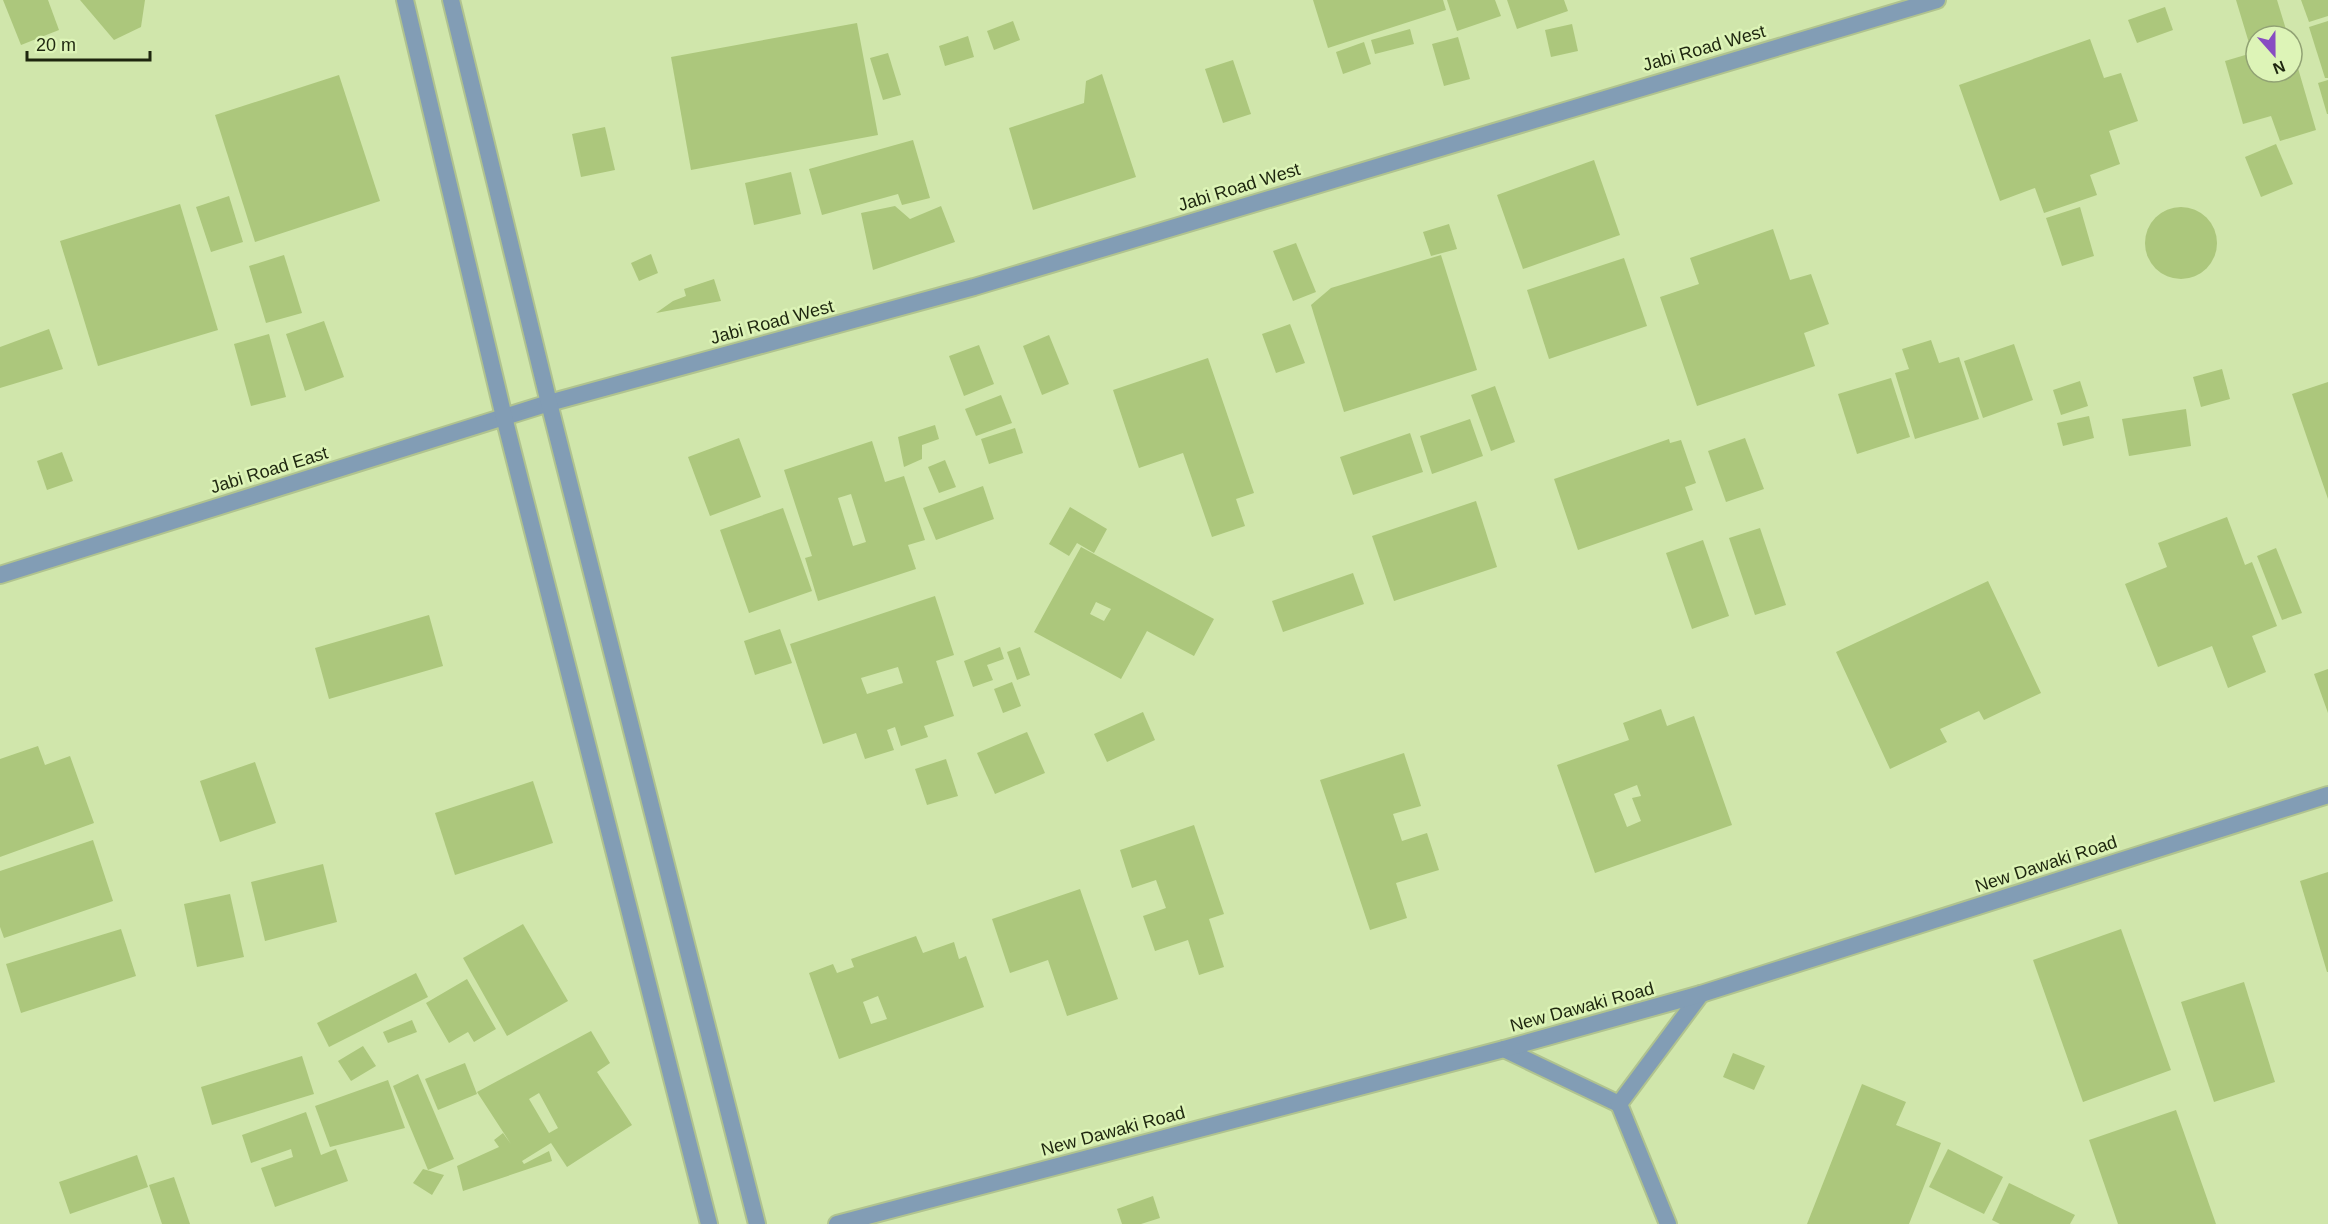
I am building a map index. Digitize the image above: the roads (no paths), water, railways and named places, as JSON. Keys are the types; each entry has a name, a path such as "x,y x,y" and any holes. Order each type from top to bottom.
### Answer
{"street":[{"path":"405,0 504,417 709,1224"},
{"path":"451,0 549,403 757,1224"},
{"name":"Jabi Road West","path":"549,403 974,287 1937,0"},
{"name":"Jabi Road East","path":"0,575 549,403"},
{"name":"New Dawaki Road","path":"837,1224 1503,1049 1701,994 2328,795"},
{"path":"1618,1104 1701,994"},
{"path":"1503,1049 1618,1104 1668,1224"}]}
